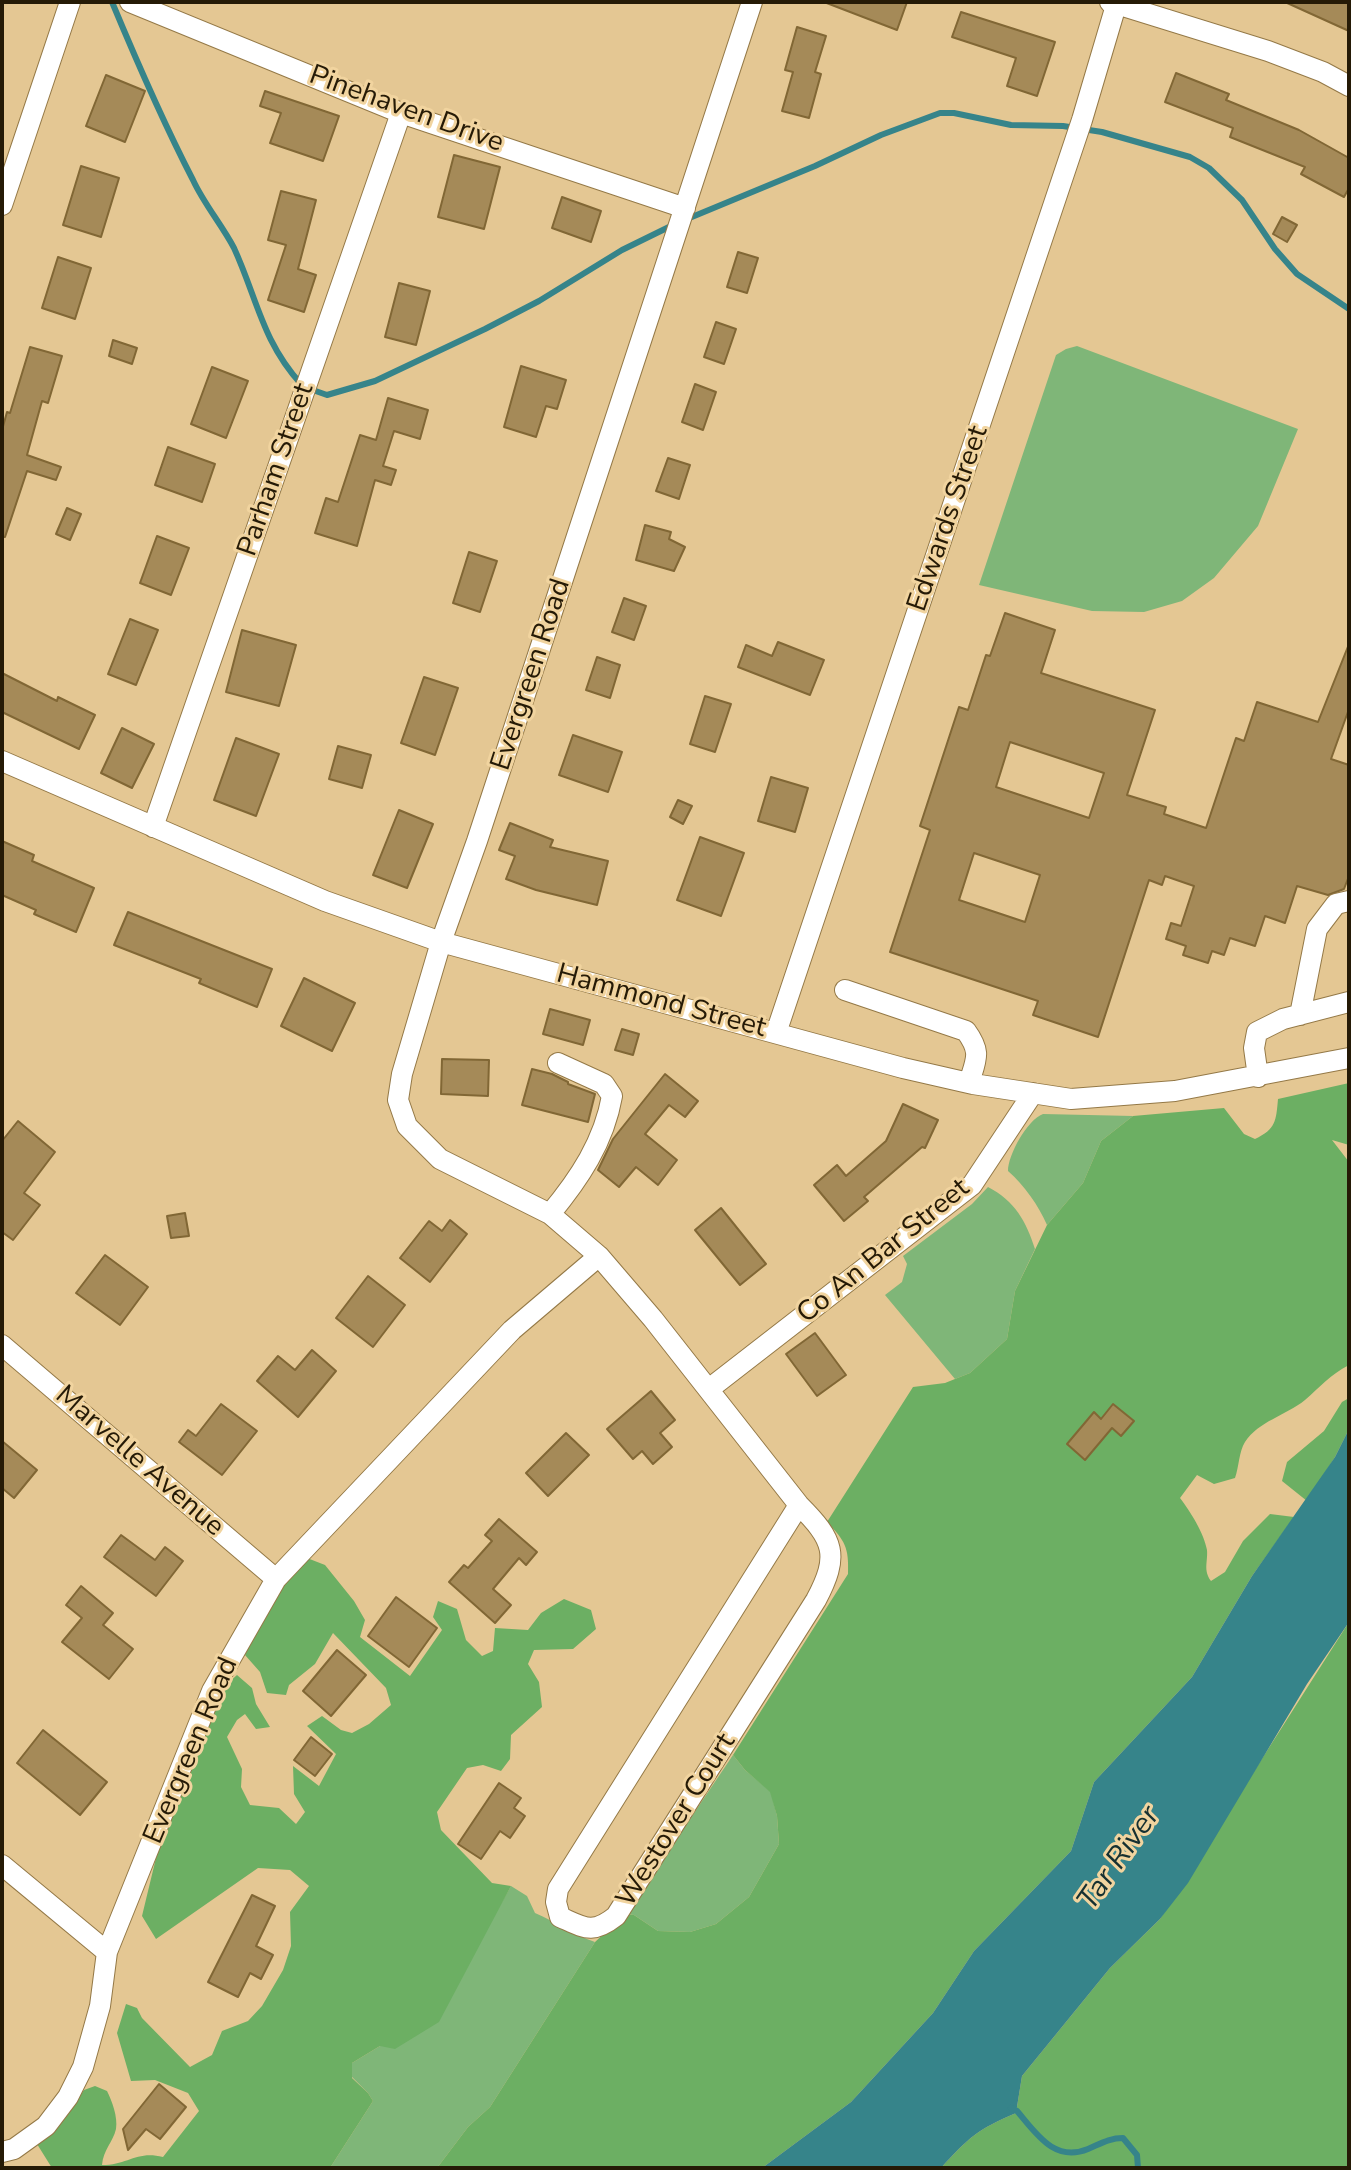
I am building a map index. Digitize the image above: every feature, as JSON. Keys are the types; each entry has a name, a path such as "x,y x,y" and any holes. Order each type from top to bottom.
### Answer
{"street":[{"path":"2,205 70,2"},
{"name":"Pinehaven Drive","path":"130,2 401,113 685,208"},
{"name":"Evergreen Road","path":"752,2 477,841 441,942 402,1074 398,1100 407,1126 440,1159 550,1214 599,1256 709,1389 799,1505"},
{"path":"1114,3 1268,51 1323,72 1349,86"},
{"name":"Edwards Street","path":"776,1033 1067,165 1114,3"},
{"name":"Parham Street","path":"153,827 401,113"},
{"name":"Hammond Street","path":"2,761 325,901 441,942 903,1068 969,1083 1071,1099 1113,1097 1175,1091 1349,1058"},
{"path":"1300,1015 1317,929 1336,904 1349,901"},
{"path":"845,990 966,1031 976,1045 977,1056 969,1083"},
{"path":"1258,1077 1254,1048 1257,1032 1283,1019 1349,1002"},
{"path":"550,1214 582,1175 608,1118 612,1096 604,1084 558,1063"},
{"name":"Co An Bar Street","path":"709,1389 972,1185 1033,1093"},
{"name":"Evergreen Road","path":"2,2152 14,2149 46,2126 68,2097 83,2067 100,2006 107,1952 212,1691 276,1579 512,1330 599,1256"},
{"name":"Marvelle Avenue","path":"2,1345 276,1579"},
{"name":"Westover Court","path":"799,1505 822,1528 830,1546 830,1564 816,1600 616,1916 593,1929 583,1928 560,1917 556,1902 558,1889 799,1505"},
{"path":"2,1865 107,1952"}],"green space":[{"path":"1077,346 1298,429 1258,526 1214,578 1182,601 1144,612 1092,611 979,585 1056,355"},
{"path":"1349,1083 1349,1145 1332,1140 1349,1162 1349,1365 1297,1406 1251,1435 1241,1450 1235,1478 1214,1484 1197,1475 1180,1498 1203,1537 1207,1550 1207,1573 1211,1581 1225,1572 1243,1541 1270,1514 1294,1517 1252,1576 1192,1677 1094,1782 1071,1851 974,1951 933,2013 851,2102 762,2168 437,2168 468,2127 490,2107 595,1942 625,1914 634,1915 658,1931 690,1932 716,1924 749,1897 779,1844 777,1816 770,1792 733,1755 848,1574 845,1545 827,1522 913,1387 945,1383 970,1373 1007,1339 1015,1291 1047,1225 1083,1183 1101,1141 1133,1116 1224,1108 1244,1134 1255,1139 1274,1124 1278,1099"},
{"path":"1043,1114 1133,1116 1101,1141 1083,1183 1047,1225 1030,1196 1008,1171 1011,1156 1020,1139 1031,1123"},
{"path":"988,1187 1018,1213 1035,1249 1015,1291 1007,1339 970,1373 955,1379 885,1295 902,1282 907,1264 903,1256 972,1204"},
{"path":"1349,1398 1349,1429 1307,1501 1282,1481 1287,1462 1324,1431 1342,1402"},
{"path":"307,1558 325,1565 354,1601 365,1620 360,1637 410,1676 442,1630 433,1617 438,1601 457,1609 466,1640 482,1656 493,1651 495,1628 528,1630 541,1613 564,1599 591,1610 596,1629 573,1649 534,1650 528,1664 539,1682 542,1707 511,1735 510,1759 501,1771 483,1765 467,1768 437,1812 441,1830 492,1883 511,1886 439,2022 395,2049 380,2046 352,2063 352,2078 373,2101 330,2168 52,2168 37,2144 51,2135 84,2090 95,2086 107,2091 113,2104 116,2129 102,2165 146,2155 163,2157 199,2111 188,2093 155,2080 131,2081 117,2033 126,2004 137,2008 142,2018 190,2067 212,2055 222,2031 248,2021 262,2006 283,1970 291,1946 290,1912 309,1886 290,1870 258,1868 156,1939 142,1916 156,1858 216,1694 237,1675 252,1688 256,1704 270,1727 256,1729 245,1714 237,1720 227,1737 242,1769 241,1787 250,1805 279,1808 296,1824 305,1812 294,1794 293,1766 319,1786 336,1754 307,1726 322,1716 341,1730 352,1733 369,1724 391,1705 386,1688 333,1633 315,1664 289,1685 286,1695 267,1693 260,1672 245,1655 272,1604"},
{"path":"1349,1622 1349,2168 941,2168 974,2135 1016,2113 1022,2076 1110,1968 1160,1919"},
{"path":"733,1755 771,1792 777,1816 779,1844 749,1897 716,1924 690,1932 658,1931 634,1915 626,1914"},
{"path":"511,1886 527,1896 535,1913 595,1942 490,2107 468,2127 437,2168 330,2168 373,2101 352,2077 352,2063 380,2046 499,1907"}],"water":[{"name":"Tar River","path":"1349,1429 1349,1622 1307,1684 1188,1883 1160,1919 1110,1968 1022,2076 1016,2113 974,2135 941,2168 762,2168 851,2102 933,2013 974,1951 1071,1851 1094,1782 1192,1677 1252,1576 1335,1457"}],"building":[{"path":"824,2 907,2 897,30"},
{"path":"1285,2 1349,2 1349,31"},
{"path":"961,12 1055,42 1037,96 1007,86 1016,58 952,37"},
{"path":"797,27 826,36 815,72 821,74 809,118 782,111 793,72 785,70"},
{"path":"1176,73 1229,94 1226,100 1299,130 1349,158 1349,188 1344,197 1301,174 1305,167 1230,137 1233,128 1165,102"},
{"path":"106,75 145,91 125,142 86,126"},
{"path":"265,91 339,116 323,161 270,143 281,113 260,106"},
{"path":"454,155 500,167 484,229 438,217"},
{"path":"81,166 119,178 101,237 63,225"},
{"path":"281,191 316,200 298,269 316,275 304,312 268,300 286,245 268,240"},
{"path":"562,197 601,211 591,242 552,228"},
{"path":"1282,217 1297,225 1287,242 1273,234"},
{"path":"738,252 758,258 747,293 727,287"},
{"path":"58,257 91,268 75,319 42,308"},
{"path":"399,283 430,291 416,345 385,337"},
{"path":"716,322 736,329 724,364 704,357"},
{"path":"113,340 137,348 132,364 109,356"},
{"path":"30,347 62,356 48,403 42,401 27,455 61,467 56,480 27,471 5,537 2,537 2,430"},
{"path":"521,366 566,380 557,409 546,406 536,437 504,427"},
{"path":"212,367 248,381 226,438 191,424"},
{"path":"695,384 716,392 703,430 682,422"},
{"path":"388,398 428,410 420,439 394,431 383,466 396,470 391,485 375,480 357,546 315,533 326,498 338,502 360,435 376,440"},
{"path":"168,447 215,464 202,502 155,485"},
{"path":"668,458 690,465 679,499 656,491"},
{"path":"67,508 81,514 70,540 56,534"},
{"path":"645,525 671,532 669,539 685,547 674,571 636,560"},
{"path":"157,536 189,548 171,595 140,583"},
{"path":"469,552 497,561 480,612 453,603"},
{"path":"624,598 646,606 634,640 612,632"},
{"path":"1005,613 1055,630 1041,673 1155,710 1127,795 1166,807 1164,814 1206,828 1236,738 1244,741 1257,702 1318,722 1349,644 1349,709 1331,759 1349,765 1349,876 1344,889 1328,895 1297,886 1285,923 1265,916 1255,946 1230,938 1224,955 1212,951 1208,963 1183,955 1186,946 1166,939 1171,923 1181,926 1194,886 1165,876 1162,885 1149,880 1098,1037 1033,1015 1038,1001 890,952 930,830 920,826 959,707 968,710 986,655 990,656","holes":["1010,742 1104,773 1089,818 996,787","974,853 1040,875 1025,922 959,900"]},
{"path":"130,619 158,630 136,685 108,674"},
{"path":"242,630 296,645 279,706 226,692"},
{"path":"778,642 824,660 810,695 738,667 746,645 772,656"},
{"path":"597,657 620,665 610,698 586,690"},
{"path":"2,673 57,701 58,697 95,715 79,749 2,712"},
{"path":"424,677 458,688 435,755 401,743"},
{"path":"705,696 731,704 715,752 690,744"},
{"path":"122,728 154,744 132,788 101,773"},
{"path":"573,735 622,752 608,792 559,775"},
{"path":"236,738 279,754 256,816 214,800"},
{"path":"338,746 371,755 362,788 329,779"},
{"path":"771,777 808,788 795,832 758,821"},
{"path":"678,800 692,806 683,824 670,817"},
{"path":"399,810 433,824 407,888 373,875"},
{"path":"510,823 553,840 550,847 608,861 597,905 506,879 515,856 499,850"},
{"path":"700,837 744,853 721,916 677,900"},
{"path":"2,841 34,855 32,861 94,888 76,932 34,914 36,910 2,895"},
{"path":"128,912 272,969 257,1007 199,983 201,979 114,945"},
{"path":"304,978 355,1003 332,1051 281,1026"},
{"path":"550,1009 590,1020 583,1045 543,1034"},
{"path":"622,1029 639,1034 633,1055 615,1050"},
{"path":"442,1059 489,1060 488,1096 441,1094"},
{"path":"532,1069 552,1074 595,1094 588,1122 522,1105"},
{"path":"665,1074 698,1101 685,1117 669,1105 645,1134 677,1160 658,1185 636,1167 619,1187 598,1170 613,1139"},
{"path":"903,1104 938,1120 925,1148 922,1147 864,1197 868,1201 844,1221 814,1185 837,1165 846,1176 886,1141"},
{"path":"18,1121 55,1152 24,1193 40,1205 13,1240 2,1232 2,1141"},
{"path":"721,1208 766,1264 740,1285 695,1230"},
{"path":"185,1213 189,1236 171,1238 167,1216"},
{"path":"450,1220 467,1234 430,1282 400,1258 429,1221 442,1231"},
{"path":"105,1255 148,1287 120,1325 76,1293"},
{"path":"368,1276 405,1305 373,1347 336,1318"},
{"path":"815,1333 846,1375 817,1396 786,1354"},
{"path":"312,1350 336,1371 298,1417 257,1381 278,1356 295,1370"},
{"path":"651,1391 675,1420 660,1433 672,1447 653,1464 642,1451 633,1459 607,1429"},
{"path":"221,1404 257,1431 222,1475 179,1442 188,1430 196,1436"},
{"path":"1113,1404 1134,1421 1121,1436 1112,1428 1085,1460 1067,1444 1094,1412 1101,1419"},
{"path":"566,1433 589,1455 548,1496 526,1473"},
{"path":"2,1441 37,1470 14,1498 2,1488"},
{"path":"499,1519 537,1552 526,1565 519,1558 493,1589 511,1605 495,1623 449,1582 464,1565 468,1568 492,1541 485,1535"},
{"path":"121,1535 155,1560 165,1547 183,1561 156,1596 104,1557"},
{"path":"81,1586 113,1613 103,1625 133,1649 109,1679 62,1642 82,1618 66,1605"},
{"path":"396,1597 437,1628 409,1667 368,1636"},
{"path":"337,1650 366,1675 331,1716 303,1691"},
{"path":"43,1730 107,1782 80,1815 17,1763"},
{"path":"311,1737 332,1754 315,1776 294,1760"},
{"path":"499,1783 521,1798 514,1808 525,1816 510,1838 500,1831 481,1859 458,1844"},
{"path":"252,1895 275,1906 256,1946 273,1955 261,1979 250,1973 238,1997 208,1982"},
{"path":"159,2084 186,2107 160,2139 146,2129 128,2150 123,2129"}],"waterway":[{"path":"112,2 182,158 202,198 234,248 277,352 301,384"},
{"path":"687,219 881,135 940,113 1011,125 1063,126 1102,132 1190,157 1209,168 1242,200 1275,249 1297,274 1349,309"},
{"path":"310,389 327,395 375,381 539,301 622,250 673,225"},
{"path":"1011,2108 1047,2144 1065,2152 1076,2152 1123,2138 1137,2155 1138,2168"}]}
